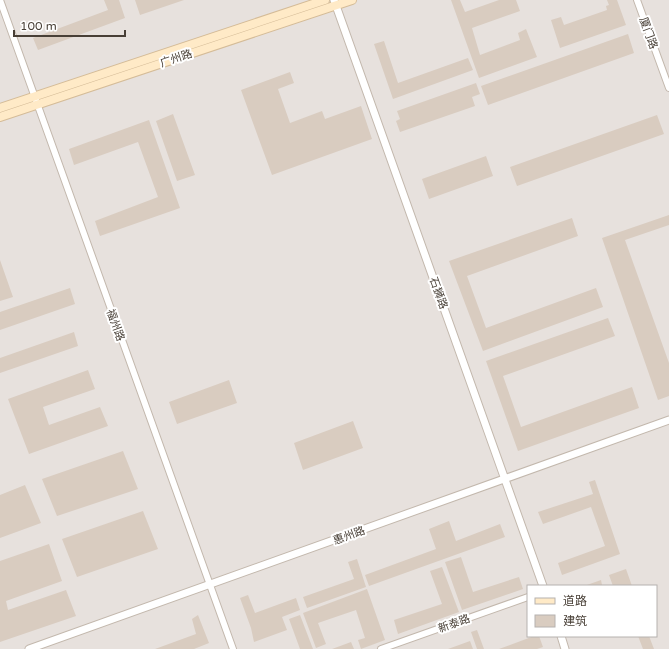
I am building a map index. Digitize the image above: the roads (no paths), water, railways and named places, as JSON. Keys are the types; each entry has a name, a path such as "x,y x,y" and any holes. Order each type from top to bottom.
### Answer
{"main road":[{"name":"广州路","path":"0,117 36,100 325,0"},
{"name":"广州路","path":"0,108 36,100 335,3 352,0"}],"street":[{"name":"福州路","path":"0,0 232,649"},
{"name":"厦门路","path":"637,0 669,88"},
{"name":"石狮路","path":"335,3 543,585"},
{"name":"惠州路","path":"29,649 669,420"},
{"name":"新泰路","path":"381,649 527,596"},
{"path":"561,637 565,649"}]}
